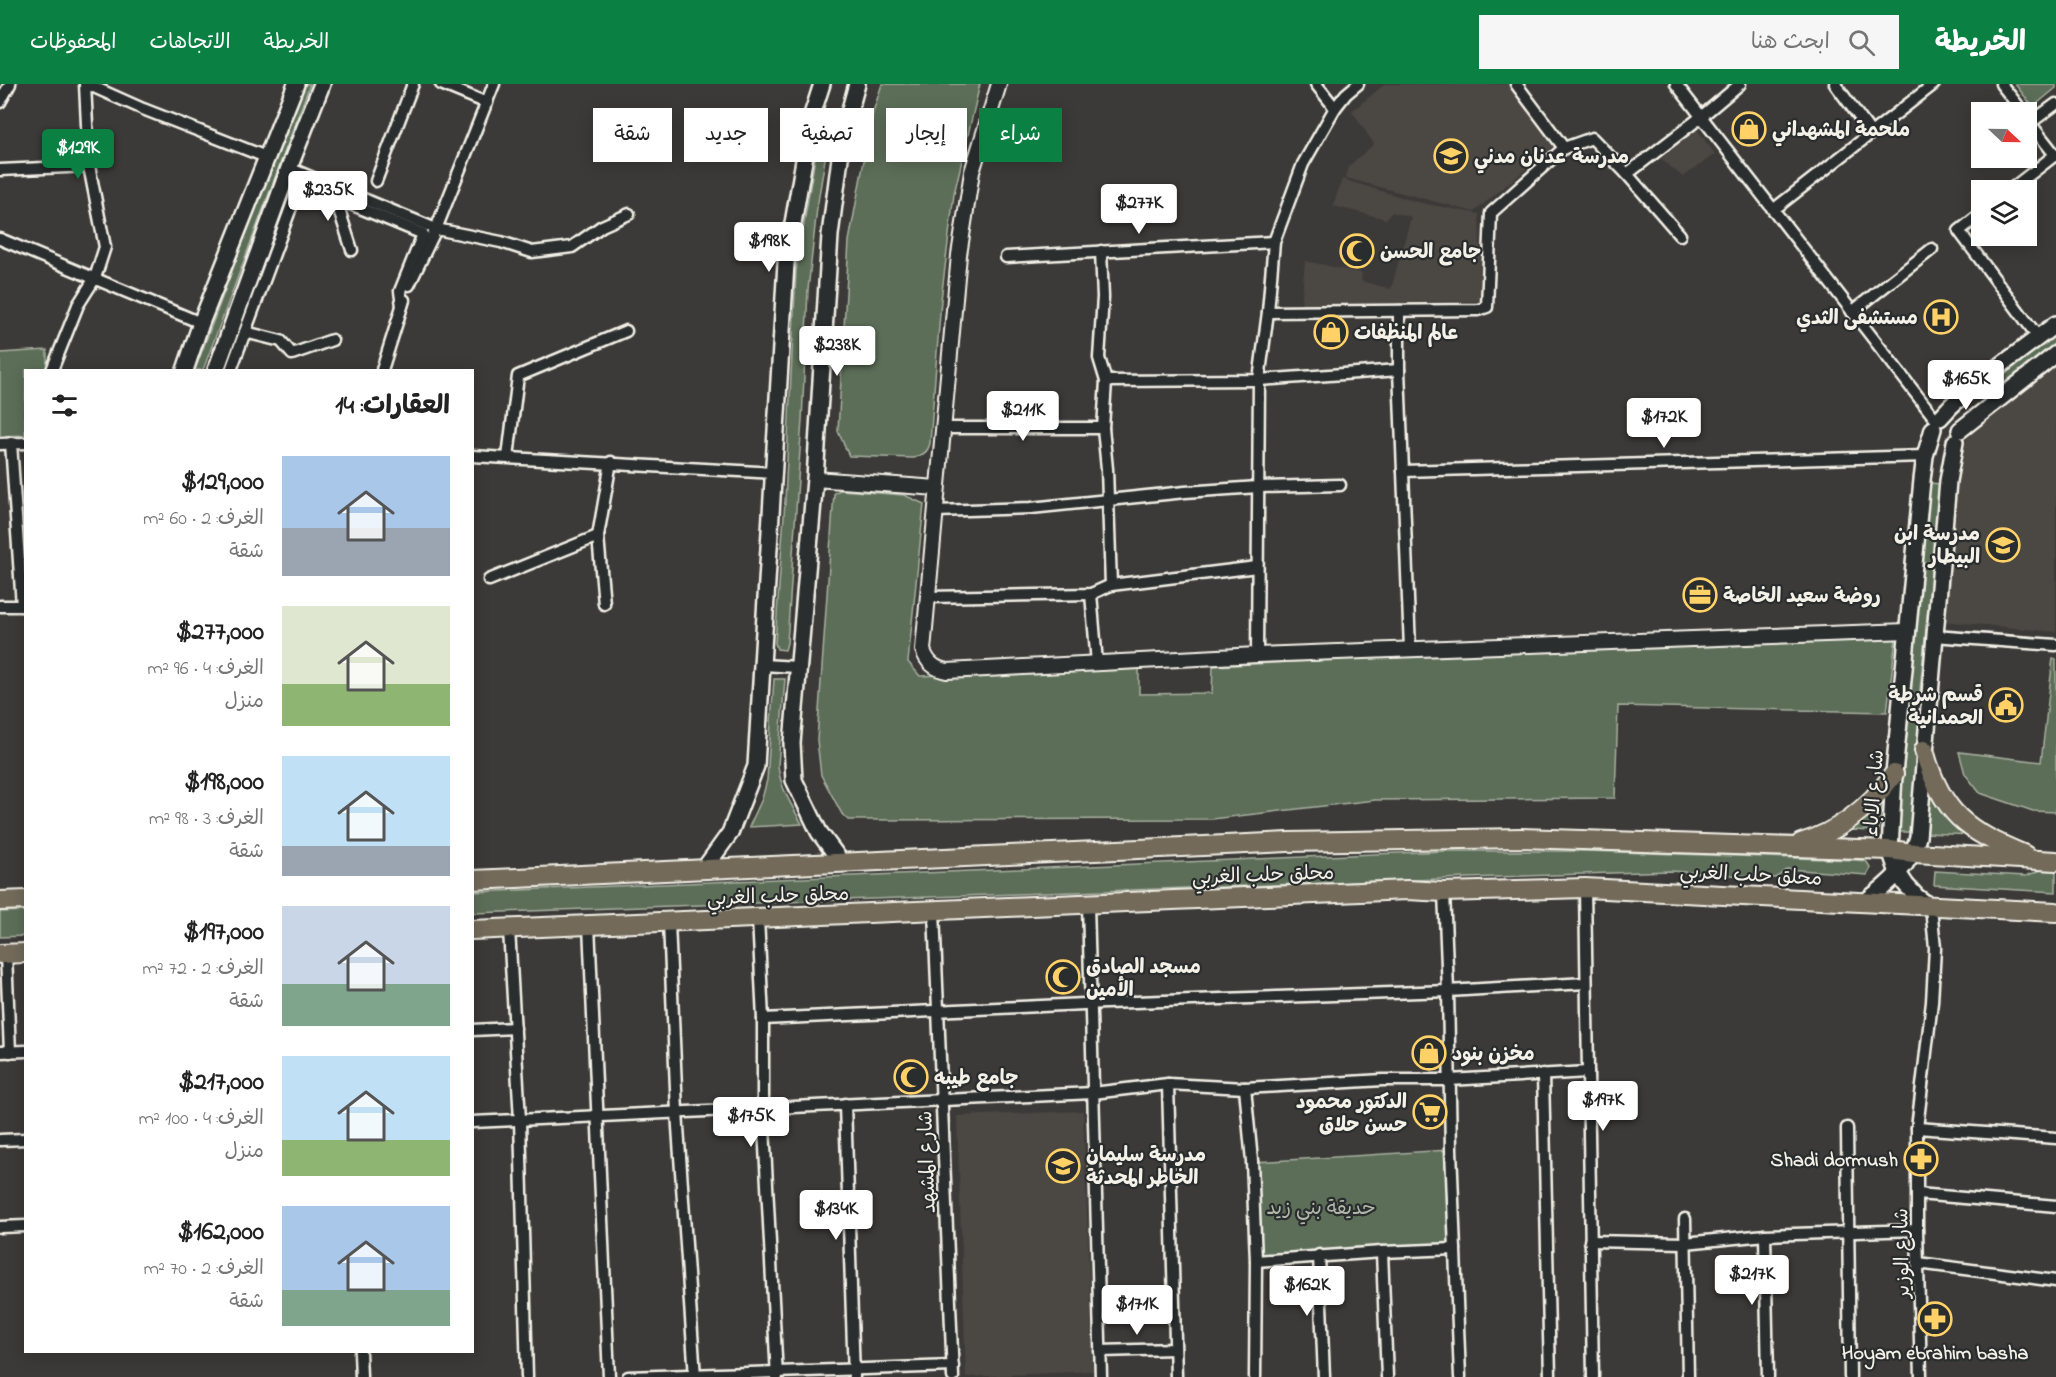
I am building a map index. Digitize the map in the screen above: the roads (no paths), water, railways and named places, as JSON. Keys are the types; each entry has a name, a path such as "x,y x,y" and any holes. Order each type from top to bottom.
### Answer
{"highway":[{"path":"1924,750 1937,788 1960,821 1998,844 2048,861"},
{"path":"1787,846 1823,835 1848,821 1870,803 1894,774"},
{"name":"محلق حلب الغربي","path":"474,880 1288,842 1509,838 1890,850 2048,861"},
{"name":"محلق حلب الغربي","path":"474,930 1407,890 1444,892 1585,888 2056,912"},
{"path":"0,900 24,900"},
{"path":"3,954 24,953"}],"main road":[{"path":"185,369 201,322 296,84"},
{"path":"216,369 322,84"},
{"path":"816,108 822,84"},
{"path":"850,108 857,84"},
{"path":"704,869 730,833 756,766 786,263 804,162"},
{"path":"839,162 830,235 815,479 792,743 794,780 819,832 842,863"},
{"path":"2056,324 1972,387 1951,406 1936,422 1933,433 1937,441 1946,444 1957,436 1990,405 2056,354"},
{"path":"1972,387 1979,402 1990,405"},
{"path":"1866,901 1898,873 1914,853 1918,837 1948,481 1957,436 1953,419 1936,422"},
{"name":"شارع الاباء","path":"1931,907 1906,885 1898,873 1890,850 1894,774 1922,480 1925,456 1936,422"},
{"path":"1922,480 1926,476 1938,474 1948,481"},
{"path":"1900,714 1927,715"},
{"path":"0,900 24,893"}],"street":[{"path":"0,102 10,84"},
{"path":"52,369 78,305 95,278 105,247 89,166 86,84 266,157"},
{"path":"376,181 413,84"},
{"path":"441,84 487,103"},
{"path":"382,369 407,289 436,229 494,84"},
{"path":"999,84 972,172 959,255 923,650 927,661 941,670 1257,655 1908,631"},
{"path":"1316,84 1335,108"},
{"path":"1257,655 1259,380 1274,242 1303,164 1335,108 1358,84"},
{"path":"1515,84 1564,148"},
{"path":"1676,84 1936,422"},
{"path":"1627,174 1740,84"},
{"path":"1835,84 1871,132"},
{"path":"1773,210 1934,84"},
{"path":"2001,84 2015,102"},
{"path":"2037,115 2056,104"},
{"path":"2024,180 2056,156 2037,132"},
{"path":"1268,312 1478,310 1487,307 1491,213 1564,148 1592,138 1680,235"},
{"path":"0,170 89,166"},
{"path":"289,168 436,229 501,242 532,252 572,247 602,226 629,214"},
{"path":"331,185 352,250"},
{"path":"231,369 299,186 314,189 423,234 400,291 402,306"},
{"path":"1971,222 1959,231 2038,338"},
{"path":"0,239 201,322"},
{"path":"1006,256 1274,242"},
{"path":"1852,312 1932,249"},
{"path":"1101,252 1103,297 1098,358 1106,381 1103,428 1107,469 1111,585"},
{"path":"1399,311 1399,370 1410,649"},
{"path":"508,457 519,376 626,331"},
{"path":"245,332 281,341 292,354 332,340"},
{"path":"1106,381 1259,380 1399,370"},
{"path":"943,428 1103,428"},
{"path":"0,606 24,606 5,443 24,443"},
{"path":"474,456 774,473"},
{"path":"1403,471 1925,456"},
{"path":"604,604 598,536 611,462"},
{"path":"815,479 937,488"},
{"path":"935,511 1031,508 1258,486 1340,485"},
{"path":"489,580 598,536"},
{"path":"928,597 1092,594 1111,585 1257,567"},
{"path":"1092,594 1097,663"},
{"path":"1934,636 2056,645"},
{"path":"762,665 798,667"},
{"path":"1585,888 1593,1377"},
{"path":"1444,892 1460,1377"},
{"path":"1088,904 1101,1377"},
{"name":"شارع الوزير","path":"1922,1377 1917,1230 1917,1128 1933,991 1935,948 1931,907"},
{"name":"شارع المشهد","path":"934,910 953,1372"},
{"path":"758,918 763,1019 763,1108 777,1374"},
{"path":"669,922 677,1112 695,1375"},
{"path":"589,926 609,1377"},
{"path":"509,929 520,1120 527,1377"},
{"path":"3,954 5,1052 24,1051"},
{"path":"763,1019 1089,1003 1448,991 1586,983"},
{"path":"474,1030 515,1028"},
{"path":"474,1122 1093,1093 1168,1084 1245,1088 1588,1072"},
{"path":"1543,1074 1550,1377"},
{"path":"1168,1084 1176,1377"},
{"path":"1245,1088 1252,1161 1256,1261 1255,1377"},
{"path":"845,1104 854,1373"},
{"path":"1847,1128 1850,1377"},
{"path":"1917,1128 2056,1138"},
{"path":"0,1140 24,1139"},
{"path":"1917,1194 2056,1206"},
{"path":"1685,1219 1689,1377"},
{"path":"0,1227 24,1226"},
{"path":"1590,1241 1685,1243 1764,1235 1917,1230"},
{"path":"1764,1235 1768,1377"},
{"path":"1256,1261 1455,1249"},
{"path":"1382,1252 1388,1377"},
{"path":"1319,1256 1324,1377"},
{"path":"1918,1263 2056,1281"},
{"path":"1100,1351 1175,1349"},
{"path":"360,1353 361,1377"},
{"path":"628,1377 953,1372"}],"place":[{"name":"ملحمة المشهداني","path":"1749,129"},
{"name":"مدرسة عدنان مدني","path":"1451,156"},
{"name":"جامع الحسن","path":"1357,251"},
{"name":"مستشفى الثدي","path":"1941,317"},
{"name":"عالم المنظفات","path":"1331,332"},
{"name":"مدرسة ابن البيطار","path":"2003,545"},
{"name":"روضة سعيد الخاصة","path":"1700,595"},
{"name":"قسم شرطة الحمدانية","path":"2006,705"},
{"name":"مسجد الصادق الأمين","path":"1063,977"},
{"name":"مخزن بنود","path":"1429,1053"},
{"name":"جامع طيبه","path":"911,1077"},
{"name":"الدكتور محمود حسن حلاق","path":"1430,1112"},
{"name":"Shadi dormush","path":"1921,1159"},
{"name":"مدرسة سليمان الخاطر المحدثة","path":"1063,1166"},
{"name":"Hoyam ebrahim basha","path":"1935,1319"}],"park label":[{"name":"حديقة بني زيد","path":"1321,1207"}]}
